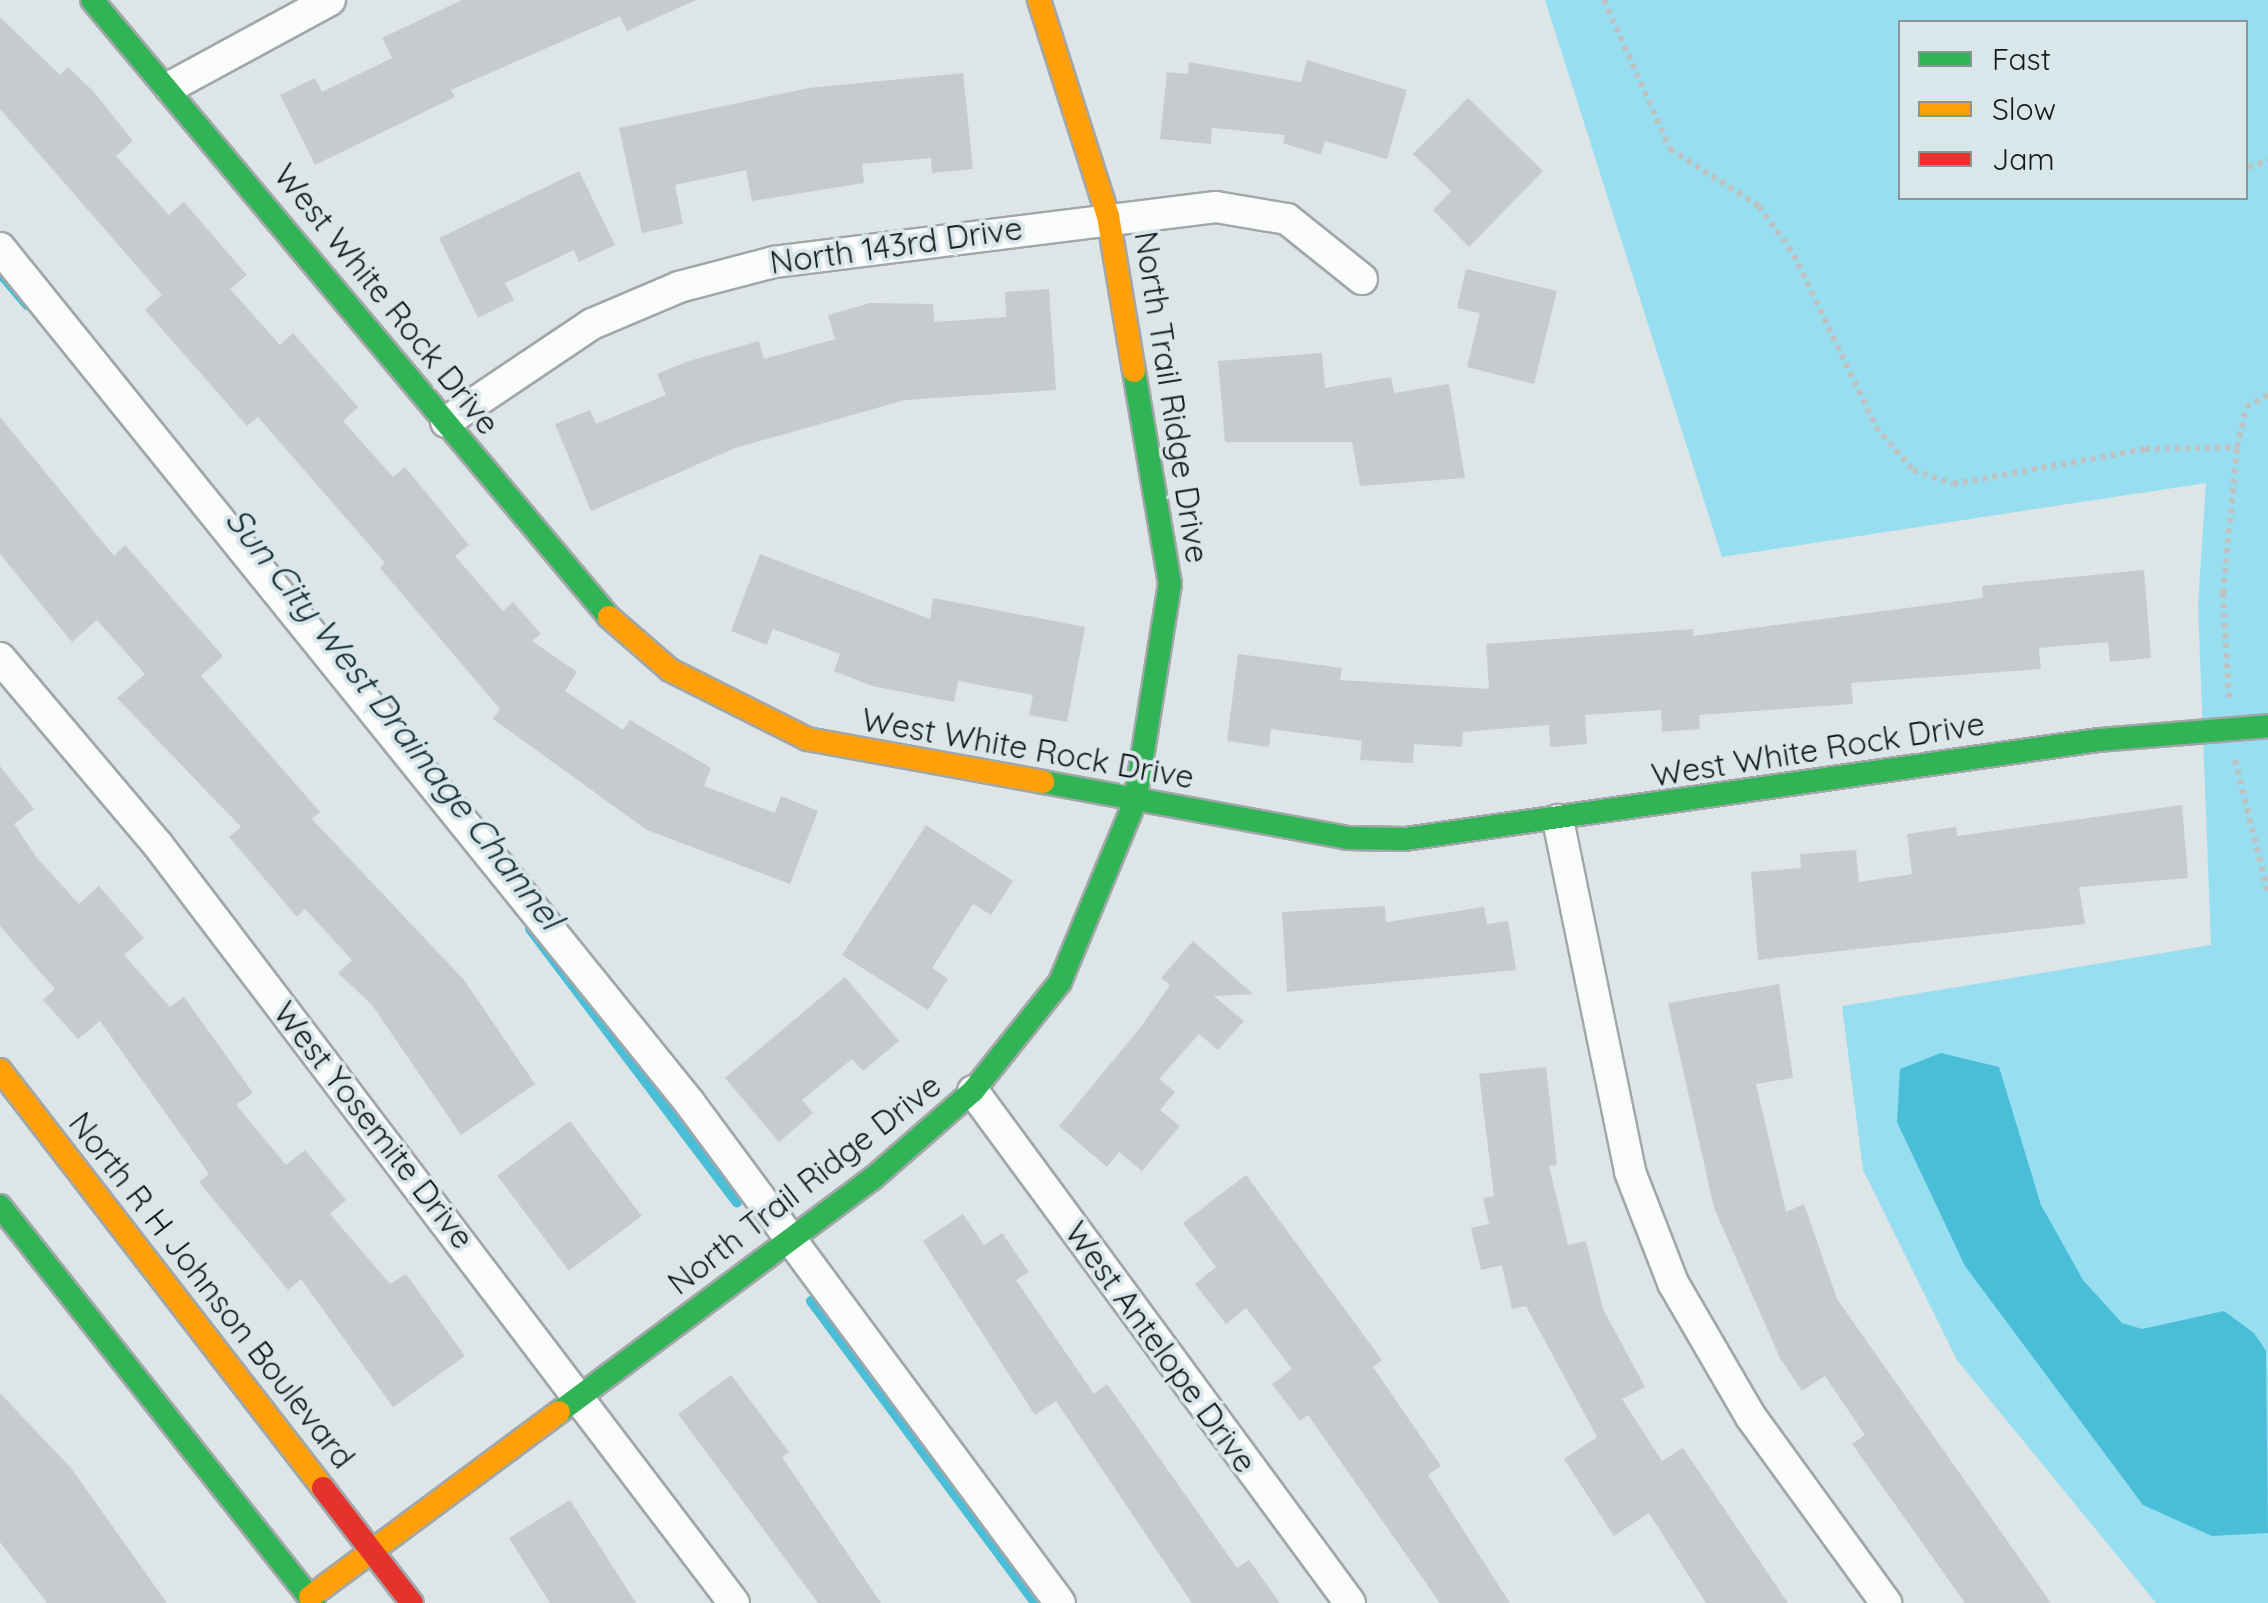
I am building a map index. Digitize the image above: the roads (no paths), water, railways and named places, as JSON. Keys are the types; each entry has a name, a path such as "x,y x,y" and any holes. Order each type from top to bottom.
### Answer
{"street":[{"name":"West White Rock Drive","path":"92,0 170,88 593,603 721,701 823,744 1346,838 1558,820 2231,724 2268,726"},
{"path":"170,88 330,0"},
{"name":"North Trail Ridge Drive","path":"308,1601 372,1549 584,1398 790,1240 973,1092 1060,982 1134,802 1170,584 1108,216 1039,0"},
{"name":"North 143rd Drive","path":"446,422 592,324 694,282 774,262 1108,216 1250,208 1323,240 1362,279"},
{"path":"0,248 439,783 790,1240 1060,1603"},
{"name":"West Yosemite Drive","path":"0,658 158,846 584,1398 734,1603"},
{"path":"1558,820 1630,1172 1672,1283 1751,1417 1886,1603"},
{"name":"North R H Johnson Boulevard","path":"0,1070 412,1603"},
{"name":"West Antelope Drive","path":"973,1092 1350,1603"},
{"path":"0,1206 308,1601"}],"waterway":[{"name":"Sun City West Drainage Channel","path":"0,273 27,305"},
{"name":"Sun City West Drainage Channel","path":"530,929 737,1203"},
{"name":"Sun City West Drainage Channel","path":"811,1301 1035,1603"}]}
